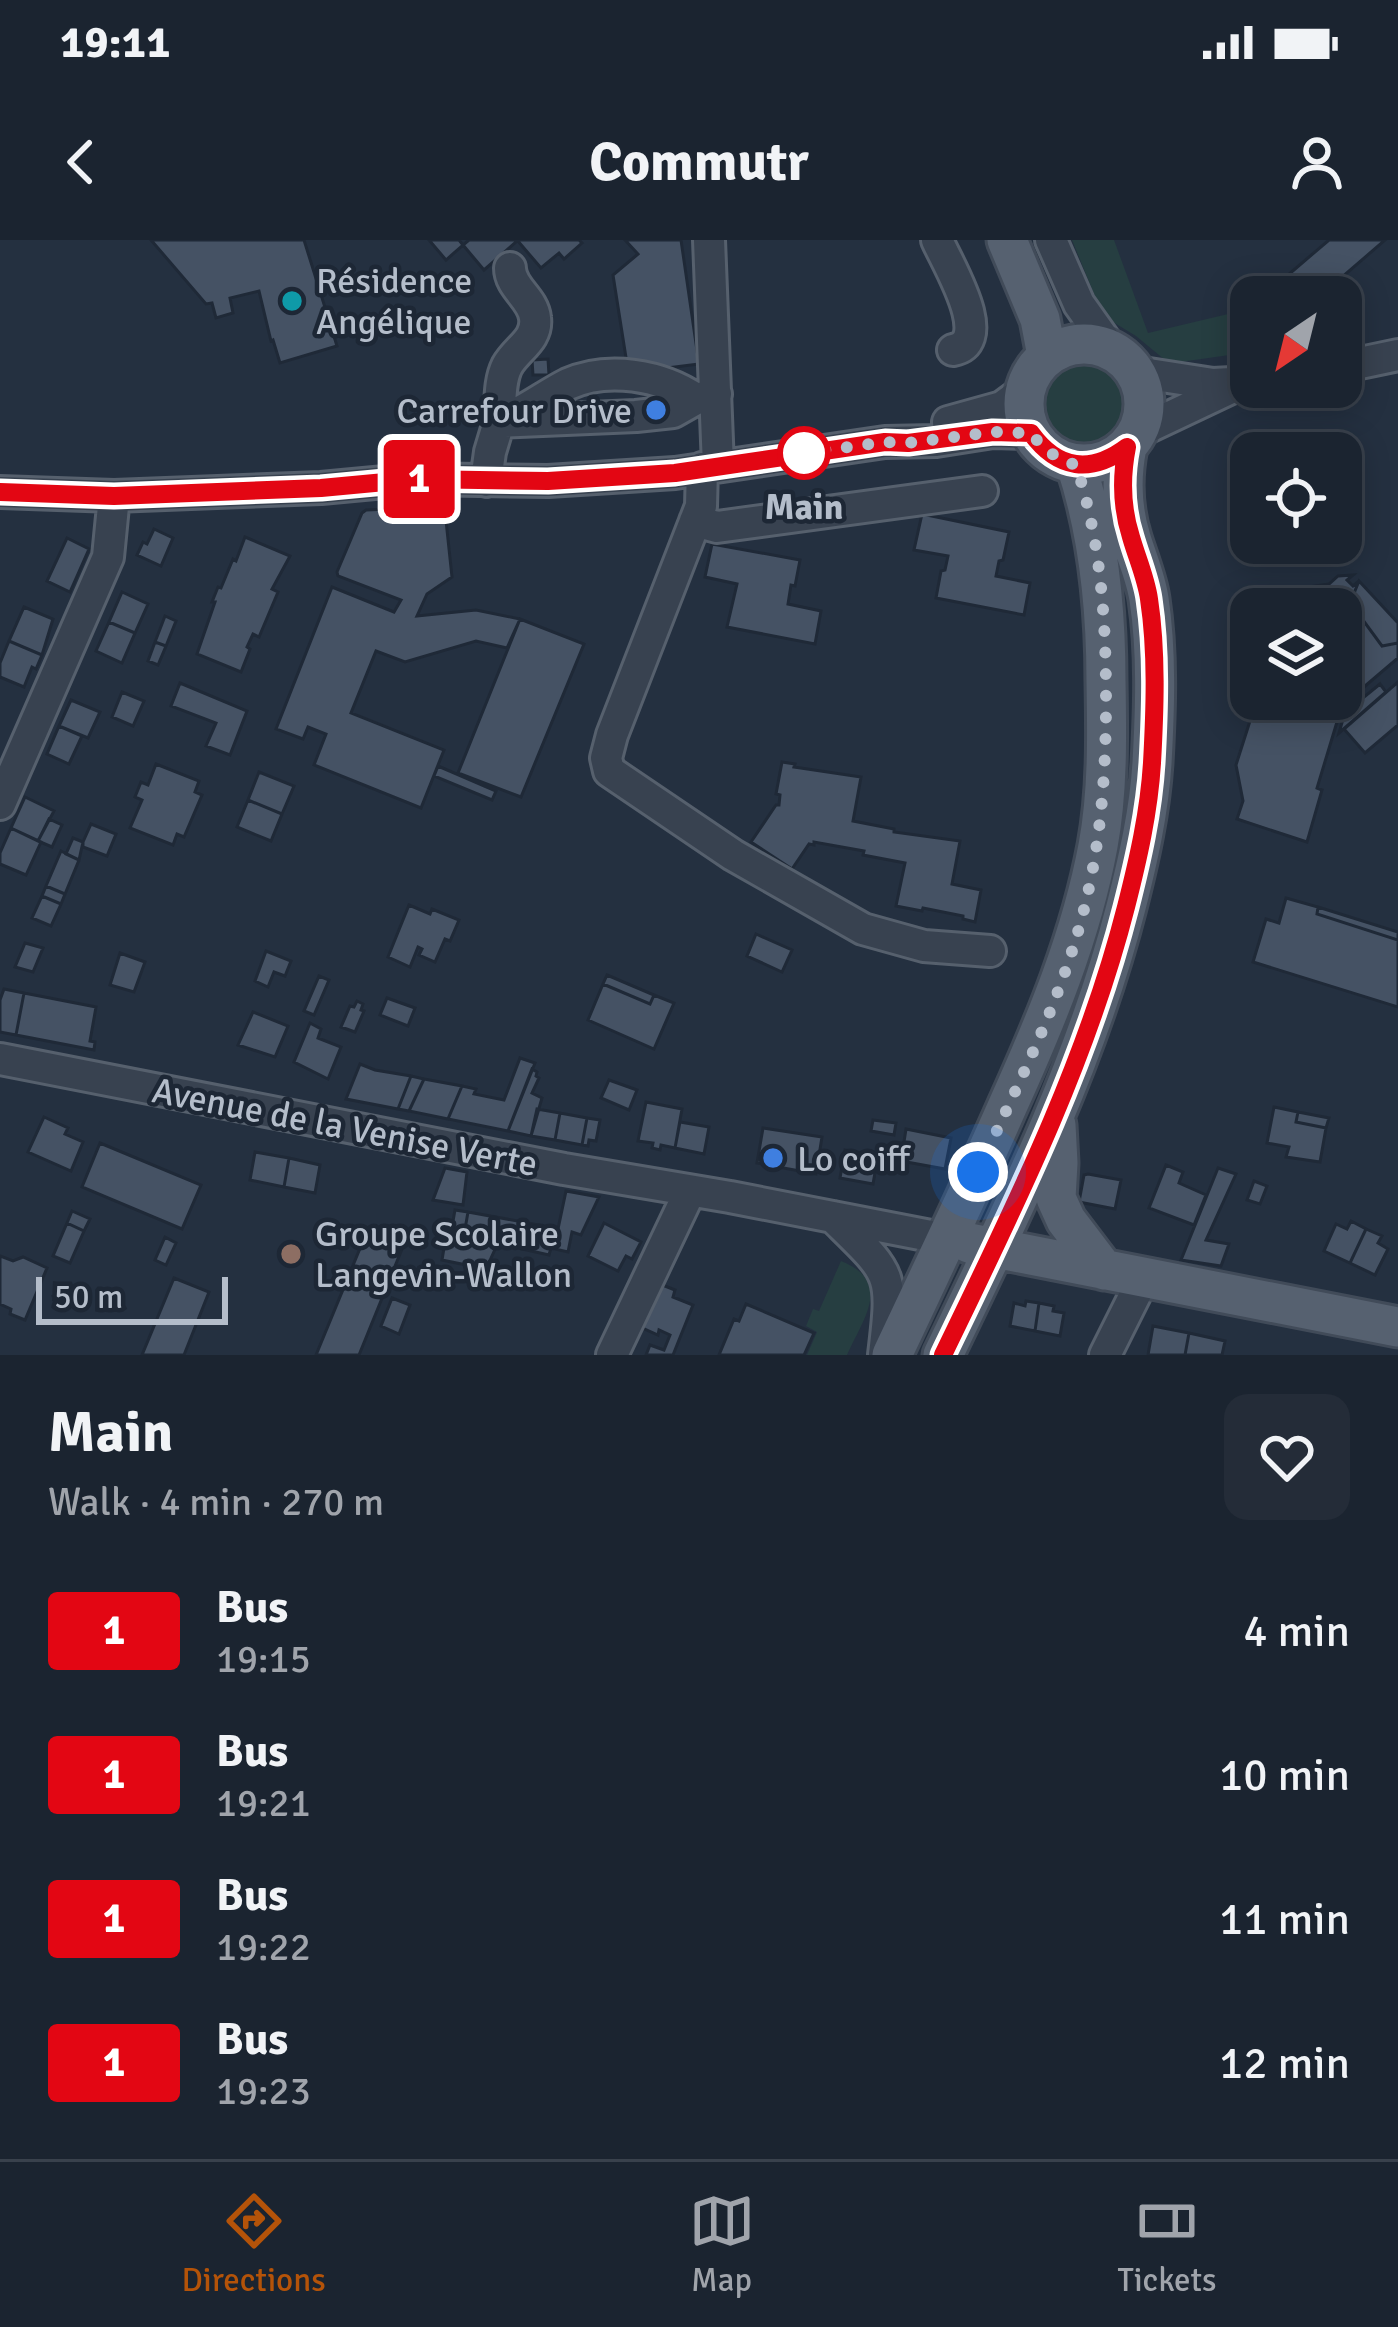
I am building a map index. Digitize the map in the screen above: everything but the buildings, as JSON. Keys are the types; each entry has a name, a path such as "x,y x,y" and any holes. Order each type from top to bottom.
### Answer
{"main road":[{"path":"1007,240 1040,319 1036,371 1024,404 1031,433 1042,448 1076,465 1112,458 1133,440"},
{"path":"943,1355 1078,1058 1117,943 1143,834 1152,767 1149,596 1130,533 1123,466 1144,418 1145,402 1112,355 1065,309 1034,240"},
{"path":"1036,371 1076,344 1112,355"},
{"path":"888,1355 1057,993 1077,935 1098,846 1107,746 1106,629 1096,547 1076,465"},
{"path":"1055,1114 1056,1198 1066,1220 1103,1270"},
{"name":"Avenue de la Venise Verte","path":"946,1239 1398,1328"}],"street":[{"path":"709,240 713,376 706,396 710,467 701,506 612,735 606,758 609,771 733,855 863,929 924,946 990,951"},
{"path":"938,240 970,315 968,342 953,350"},
{"path":"0,492 114,496 321,488 417,479 548,481 675,473 885,442 1002,406 1036,371 1028,324 992,240"},
{"path":"1051,240 1079,304 1112,355 1213,384 1230,384"},
{"path":"486,481 506,368 526,344 536,320 510,277 510,268"},
{"path":"1362,363 1398,355"},
{"path":"586,419 613,377"},
{"path":"499,422 572,382 648,377 706,396"},
{"path":"1133,440 1230,392"},
{"path":"499,422 673,412 706,396"},
{"path":"885,442 1031,433"},
{"path":"695,521 717,527 982,490"},
{"path":"0,804 108,557 114,496"},
{"name":"Avenue de la Venise Verte","path":"0,1059 946,1239"},
{"path":"611,1355 690,1191"},
{"path":"833,1216 877,1260 888,1281 888,1355"},
{"path":"1105,1355 1144,1277"}],"green space":[{"path":"1072,240 1114,240 1148,333 1230,314 1230,355 1165,360 1103,316"},
{"path":"1085,362 1115,374 1127,404 1115,434 1085,446 1055,434 1043,404 1055,374"},
{"path":"841,1261 866,1279 870,1302 866,1314 847,1355 807,1355 817,1332 806,1326 813,1309 819,1311"}],"bus line":[{"name":"1","path":"0,492 114,496 236,493 417,479 548,481 675,473 885,442 936,441 993,432 1031,433 1042,448 1076,465 1112,458 1127,447 1124,498 1149,596 1153,638 1152,767 1143,834 1117,943 1078,1058 943,1355"}],"place":[{"name":"Résidence Angélique","path":"292,301"},
{"name":"Carrefour Drive","path":"656,410"},
{"name":"Main","path":"804,453"},
{"name":"Lo coiff","path":"773,1158"},
{"name":"Groupe Scolaire Langevin-Wallon","path":"291,1254"}],"route":[{"path":"804,453 993,432 1031,433 1042,448 1076,465 1088,506 1106,629 1107,746 1098,846 1077,935 1057,993 978,1172"}]}
